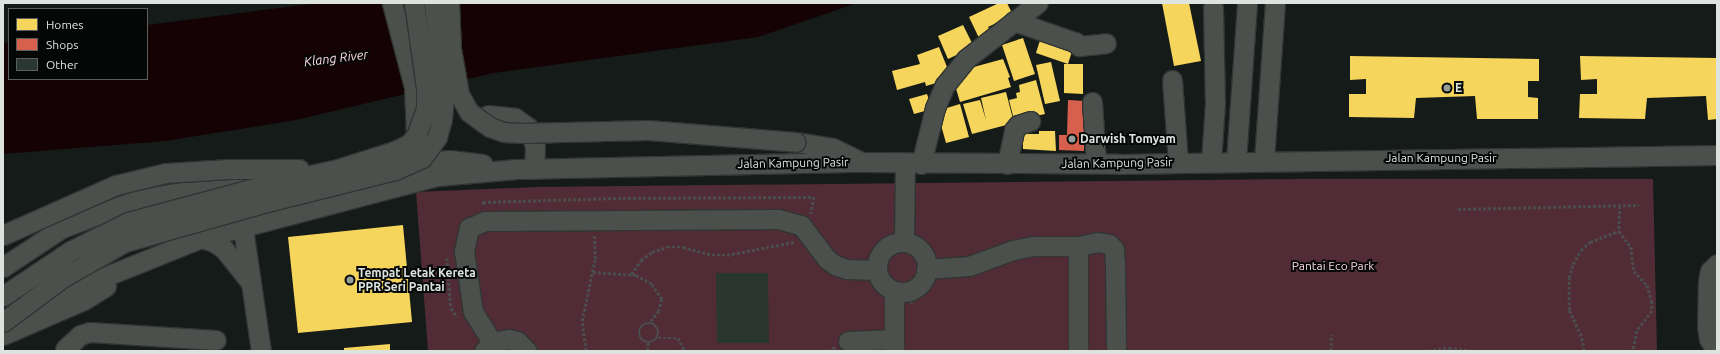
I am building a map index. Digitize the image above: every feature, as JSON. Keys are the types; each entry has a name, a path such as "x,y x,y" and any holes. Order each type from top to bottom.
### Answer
{"street":[{"path":"392,3 414,87 416,136"},
{"path":"3,296 70,251 128,222 261,186 334,170 394,151 408,144 416,136 426,109 426,88 414,3"},
{"path":"3,322 68,274 125,242 414,163 428,152 439,131 444,98 434,3"},
{"path":"449,3 456,82 462,103 478,120 504,132 648,130 796,142 833,148 862,162"},
{"path":"904,242 913,164 945,85 966,59 1038,3"},
{"path":"1236,161 1247,3"},
{"path":"1264,160 1276,3"},
{"path":"1211,162 1215,104 1213,8"},
{"path":"1014,21 1075,42 1079,46 1106,43"},
{"path":"441,74 452,49"},
{"path":"1172,80 1178,162"},
{"path":"1092,102 1096,164"},
{"path":"488,115 515,118 528,127 535,146 526,169"},
{"path":"1007,164 1014,130 1018,125 1030,122"},
{"name":"Jalan Kampung Pasir","path":"526,169 862,162 913,164 1096,164 1264,160 1717,155"},
{"path":"3,267 62,228 136,200 279,174 450,160 526,169"},
{"path":"3,235 116,185 166,173 229,169 334,170"},
{"path":"3,318 201,238 438,176 526,169"},
{"path":"261,351 243,228 250,198 266,180 279,174"},
{"path":"188,191 212,192 218,195 229,204 243,228"},
{"path":"527,351 517,341 509,339 488,347 469,300 464,251 469,228 485,220 778,219 793,221 809,232 827,260 835,266 846,269 877,270"},
{"path":"201,238 214,242 224,249 251,284"},
{"path":"931,276 924,256 919,250 904,242 895,243 882,252 878,259 877,270 882,282 894,291 910,291 931,276 969,266 1013,250 1033,246 1078,246 1098,242 1109,244 1114,249 1116,351"},
{"path":"1078,246 1078,351"},
{"path":"3,335 84,300 159,254"},
{"path":"1716,351 1709,339 1707,312 1708,281 1710,271 1717,264"},
{"path":"848,341 894,345 894,291"},
{"path":"60,350 87,333 146,343 216,340"}],"path":[{"path":"1458,208 1639,205"},
{"path":"1620,206 1619,231 1631,247 1634,272 1646,285 1652,301 1652,311 1637,331 1633,351"},
{"path":"586,350 582,321 595,259 593,219"},
{"path":"1584,351 1582,340 1569,310 1569,278 1573,264 1581,250 1590,242 1619,231"},
{"path":"631,274 641,260 652,252 667,247 683,247 712,255 727,255 799,241 809,232"},
{"path":"593,272 631,274 643,277 660,293 661,306 650,323"},
{"path":"908,306 931,276"},
{"path":"648,343 642,340 639,331 644,324 650,323 658,329 658,338"},
{"path":"1331,336 1331,351"},
{"path":"646,351 648,343 658,338 678,338 685,351"},
{"path":"1424,351 1449,348 1474,351"},
{"path":"578,351 595,351"}],"green space":[{"name":"Pantai Eco Park","path":"1302,179 1653,179 1657,351 428,351 416,192 536,187"}],"water":[{"name":"Klang River","path":"318,3 857,3 758,37 494,73 296,120 165,141 3,154 3,43 8,42 8,80 148,80 148,25"}],"building: Homes":[{"path":"999,3 1007,3 1013,15 988,27 991,32 979,38 969,17"},
{"path":"1162,3 1189,3 1201,61 1174,66"},
{"path":"963,25 974,47 948,59 938,36"},
{"path":"1042,34 1074,45 1068,64 1036,53"},
{"path":"1023,38 1035,74 1014,81 1002,45"},
{"path":"939,47 947,67 943,81 926,86 925,82 897,90 892,71 920,64 917,55"},
{"name":"E","path":"1350,56 1539,59 1539,81 1528,81 1528,97 1538,98 1538,119 1477,119 1475,96 1416,98 1414,118 1349,117 1349,94 1366,94 1366,79 1350,80"},
{"path":"1580,56 1717,58 1717,119 1708,120 1706,96 1647,98 1645,119 1579,118 1580,94 1597,94 1597,79 1581,80"},
{"path":"1003,59 1010,77 1008,78 1011,87 960,102 954,82 959,71"},
{"path":"1051,62 1060,101 1045,104 1036,65"},
{"path":"1064,64 1083,64 1083,94 1064,93"},
{"path":"1036,80 1045,114 1022,119 1021,114 1013,116 1009,100 1017,98 1016,93 1020,92 1019,85"},
{"path":"1006,92 1014,123 972,134 963,104 980,100 986,120 981,98"},
{"path":"927,94 932,109 914,114 909,99"},
{"path":"960,104 969,137 946,143 937,111"},
{"path":"1039,131 1055,131 1056,151 1023,149 1023,134 1039,134"},
{"name":"Tempat Letak Kereta PPR Seri Pantai","path":"403,225 412,322 298,333 288,237"},
{"path":"390,344 390,351 344,351 344,348"}],"building: Shops":[{"path":"1068,100 1085,101 1084,151 1059,150 1059,135 1067,135"}],"building: Other":[{"path":"716,273 768,273 769,343 717,343"}],"place":[{"name":"E","path":"1447,88"},
{"name":"Darwish Tomyam","path":"1072,139"},
{"name":"Tempat Letak Kereta PPR Seri Pantai","path":"350,280"}]}
